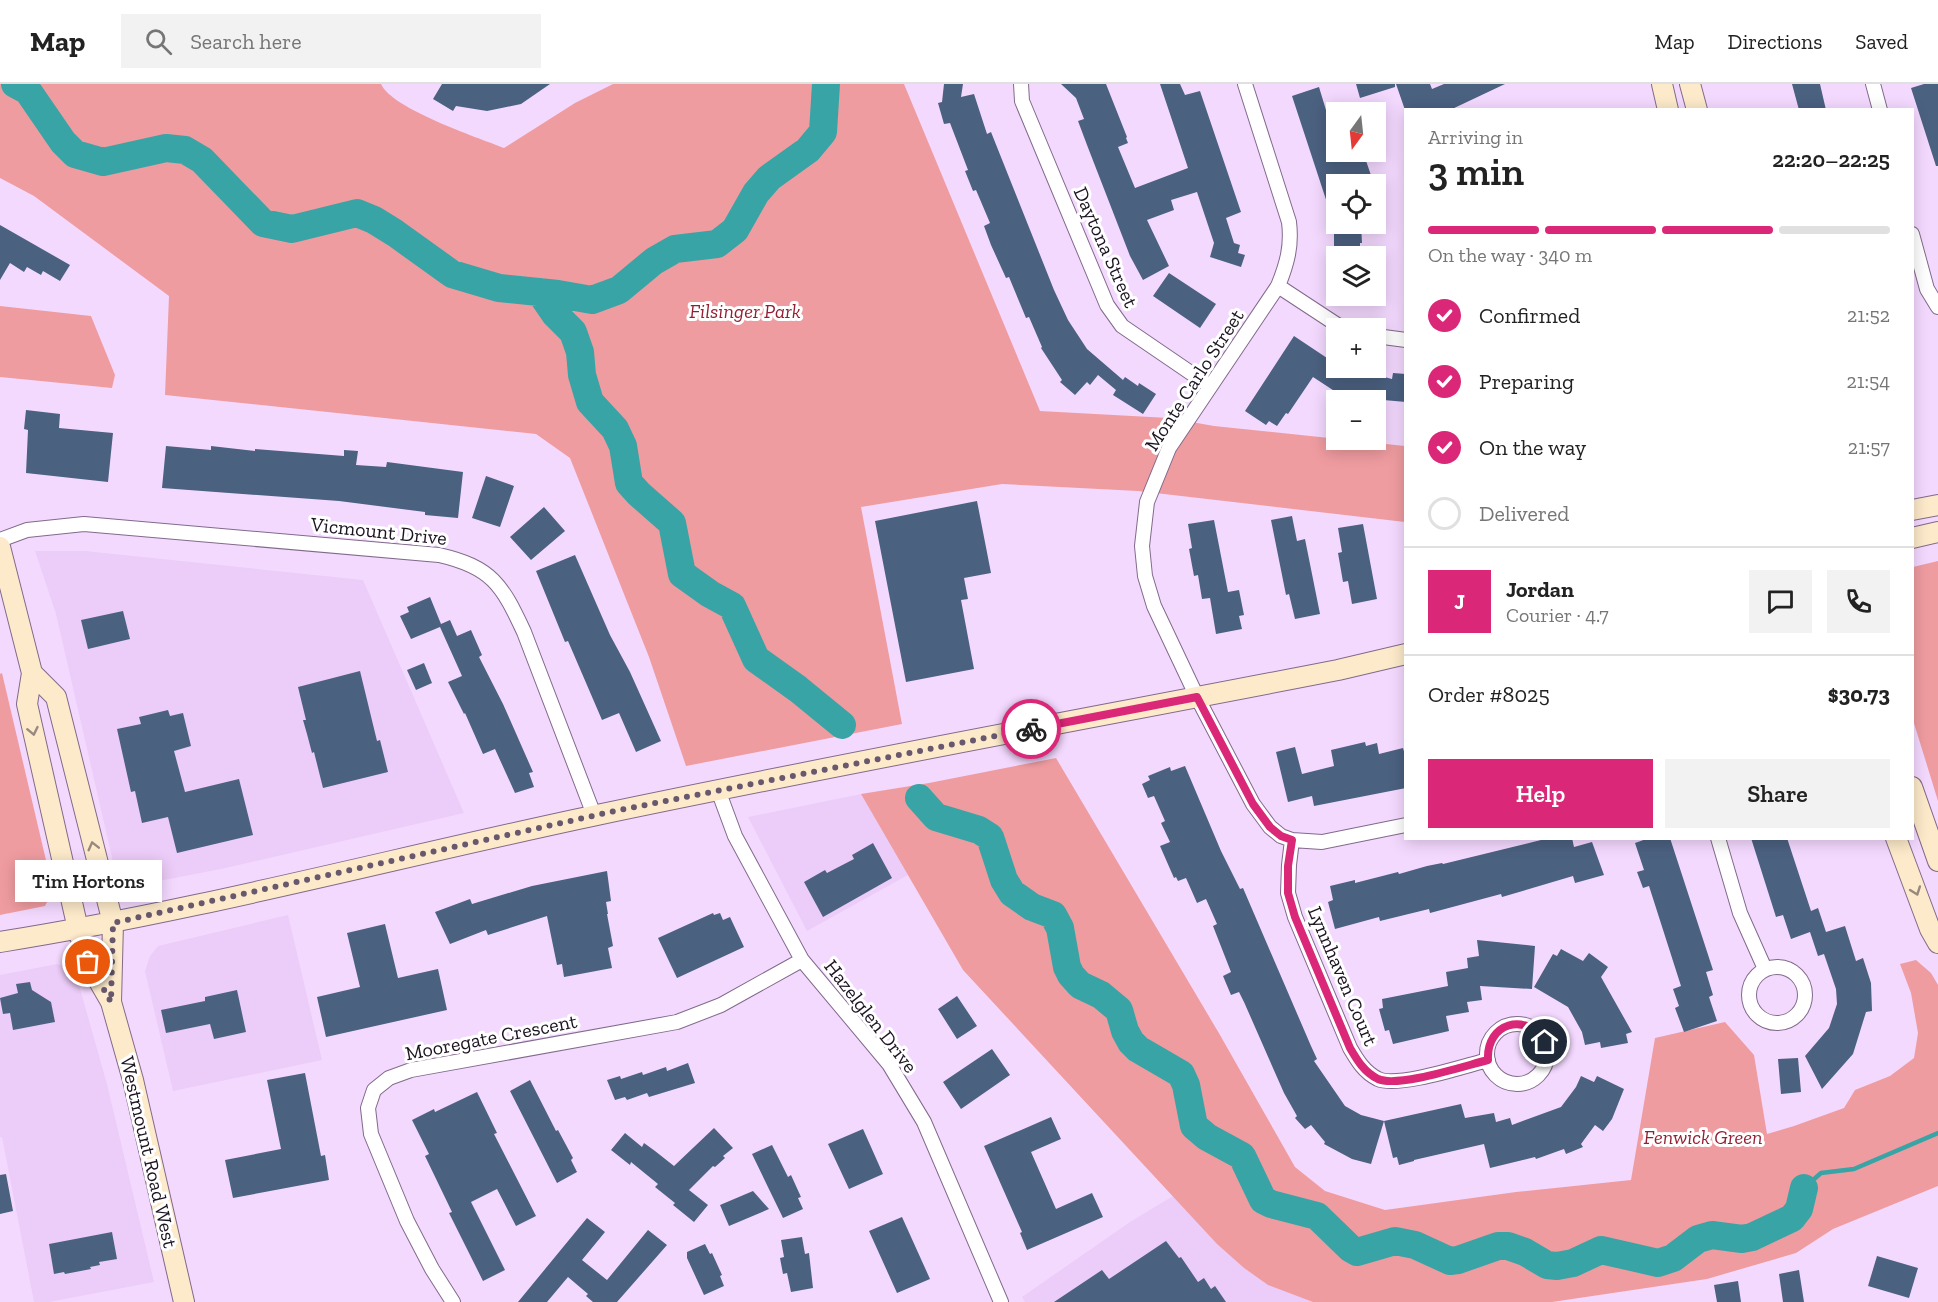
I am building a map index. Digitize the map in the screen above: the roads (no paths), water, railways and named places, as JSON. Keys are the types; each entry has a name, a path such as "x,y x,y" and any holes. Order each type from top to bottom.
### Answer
{"main road":[{"path":"1662,84 1668,108"},
{"path":"1690,84 1696,108"},
{"path":"1914,510 1938,505"},
{"path":"1914,538 1938,532"},
{"name":"Westmount Road West","path":"0,548 32,673 27,704 78,929 88,962 111,1002 133,1080 184,1302"},
{"path":"0,942 113,923 594,815 1338,670 1404,654"},
{"name":"Westmount Road West","path":"32,673 56,697 113,923 111,1002"},
{"path":"1914,793 1938,861"},
{"path":"1897,840 1930,928 1938,943"}],"street":[{"name":"Daytona Street","path":"1021,84 1022,101 1113,316 1122,327 1210,386"},
{"name":"Monte Carlo Street","path":"1245,84 1289,222 1291,239 1287,263 1278,286 1169,448 1148,496 1142,546 1145,576 1154,606 1197,697 1253,804 1270,827 1281,836 1292,840"},
{"path":"1873,84 1879,108"},
{"path":"1914,241 1927,289 1938,307"},
{"path":"1278,286 1327,318"},
{"path":"1386,337 1404,340"},
{"name":"Vicmount Drive","path":"0,540 27,530 84,524 439,555 464,561 482,570 498,584 510,603 528,643 594,815"},
{"name":"Hazelglen Drive","path":"718,790 735,836 801,960 889,1064 924,1122 1001,1302"},
{"path":"1292,840 1322,842 1404,825"},
{"name":"Lynnhaven Court","path":"1292,840 1288,866 1288,893 1295,917 1350,1048 1360,1064 1379,1079 1389,1082 1488,1060"},
{"path":"1719,840 1740,913 1765,969"},
{"name":"Mooregate Crescent","path":"453,1302 411,1229 371,1134 368,1108 374,1090 389,1078 411,1070 677,1022 721,1005 801,960"},
{"path":"1774,966 1785,968 1798,975 1803,984 1804,1003 1796,1017 1787,1022 1777,1024 1764,1021 1752,1010 1748,1000 1749,987 1753,978 1765,969 1774,966"},
{"path":"1515,1024 1530,1026 1545,1042 1547,1056 1544,1067 1536,1077 1528,1082 1508,1083 1494,1072 1488,1060 1490,1041 1505,1026 1515,1024"}],"waterway":[{"path":"15,84 28,91 63,142 75,154 103,162 166,148 185,150 202,160 263,223 292,229 357,213 395,233 452,274 499,288 592,300 619,290 654,261 675,249 717,244 735,230 756,193 769,178 808,150 823,132 826,84"},
{"path":"540,292 555,314 573,332 580,352 582,375 590,402 615,429 623,446 629,483 672,523 682,574 732,606 756,659 842,725"},
{"path":"919,798 936,817 979,830 990,837 1004,880 1012,893 1032,907 1053,915 1060,928 1067,967 1071,975 1080,985 1101,995 1119,1010 1125,1031 1138,1049 1181,1074 1186,1085 1194,1126 1207,1137 1242,1156 1263,1200 1317,1216 1357,1252 1395,1241 1415,1245 1450,1261 1498,1246 1508,1246 1525,1252 1547,1265 1573,1263 1601,1250 1658,1263 1673,1258 1698,1239 1712,1235 1742,1239 1752,1237 1792,1218 1799,1209 1804,1188"},
{"path":"1804,1188 1821,1173 1854,1169 1938,1133"}],"place":[{"name":"Tim Hortons","path":"88,962"}],"park label":[{"name":"Filsinger Park","path":"745,311"},
{"name":"Fenwick Green","path":"1703,1137"}]}
